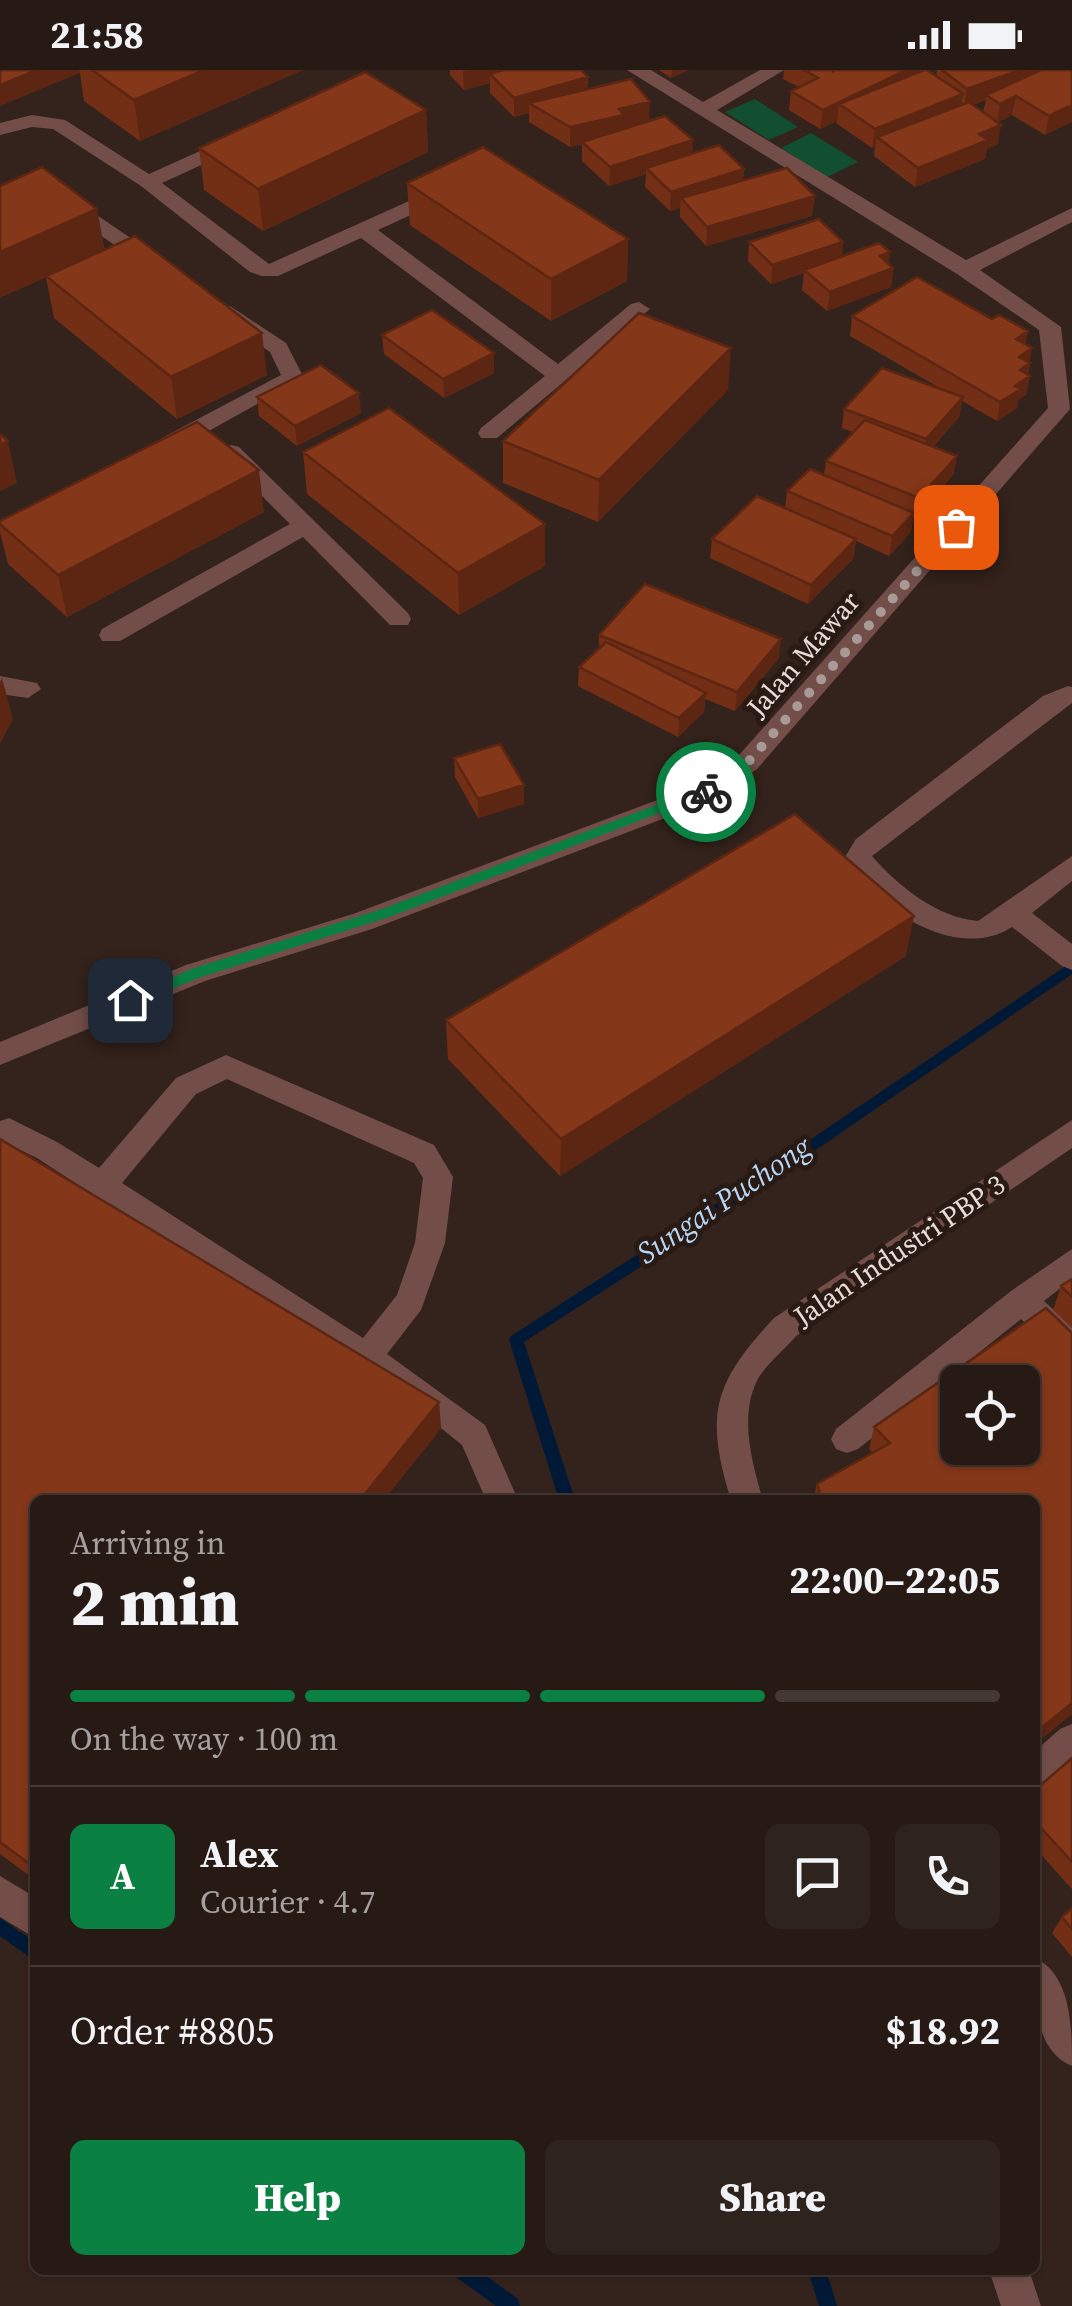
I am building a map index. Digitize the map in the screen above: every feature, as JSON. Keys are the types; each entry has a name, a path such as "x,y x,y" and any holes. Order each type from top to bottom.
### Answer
{"street":[{"name":"Jalan Mawar","path":"0,1054 196,973 387,912 709,791 748,762 1059,409 1050,327 964,268 636,70"},
{"path":"703,110 774,70"},
{"path":"0,129 32,121 58,124 148,182 258,267 270,271 462,185"},
{"path":"0,144 58,124"},
{"path":"148,182 253,134"},
{"path":"0,203 47,190 178,278"},
{"path":"964,268 1072,214"},
{"path":"363,229 557,374"},
{"path":"146,454 205,427 293,378 291,360 275,344 210,300"},
{"path":"490,433 639,309"},
{"path":"205,427 399,620"},
{"path":"111,635 307,525"},
{"path":"0,684 28,689"},
{"path":"1068,695 1052,702 878,835 858,858 867,872 900,898 952,926 982,931 1013,913 1072,866"},
{"path":"1013,913 1063,952"},
{"path":"102,1185 186,1086 226,1066 424,1154 438,1177 430,1243 410,1302 366,1356"},
{"path":"3,1130 102,1185 416,1389 474,1435 500,1495"},
{"name":"Jalan Industri PBP 3","path":"746,1495 736,1467 731,1415 748,1368 785,1326 1072,1132"},
{"path":"848,1439 1072,1262"},
{"path":"1022,1300 1072,1347"},
{"path":"1040,1769 1072,1740"},
{"path":"0,1894 30,1916"},
{"path":"1040,1986 1072,2047"},
{"path":"1011,2275 1022,2306"}],"green space":[{"path":"755,99 798,127 769,140 725,112"},
{"path":"811,133 858,162 827,177 781,148"}],"building":[{"path":"0,70 37,70 0,85"},
{"path":"92,70 204,70 134,100"},
{"path":"503,70 581,70 588,77 514,98 490,74"},
{"path":"804,70 906,70 823,110 791,91 818,78"},
{"path":"924,70 963,94 875,129 839,104"},
{"path":"942,70 1020,70 967,89"},
{"path":"1041,70 1072,70 1072,105 1049,116 1016,96 1000,104 986,95"},
{"path":"365,72 426,110 258,189 199,148"},
{"path":"631,79 650,102 619,109 624,115 570,127 529,103"},
{"path":"969,102 1001,125 979,134 988,140 918,168 877,137"},
{"path":"665,116 693,140 610,167 582,142"},
{"path":"719,145 744,169 671,192 646,168"},
{"path":"483,147 628,239 551,279 407,183"},
{"path":"42,167 97,209 0,252 0,186"},
{"path":"787,168 815,196 707,227 681,198"},
{"path":"819,219 843,242 772,265 749,242"},
{"path":"135,236 262,333 171,377 46,276"},
{"path":"879,243 890,252 880,256 893,268 830,292 804,270"},
{"path":"917,277 992,319 999,315 1028,331 1016,339 1032,348 1019,357 1030,363 1020,370 1030,376 1015,386 1021,389 1000,402 852,316"},
{"path":"432,310 494,353 443,379 382,335"},
{"path":"639,313 731,348 599,480 503,441"},
{"path":"321,365 359,393 295,426 257,397"},
{"path":"882,368 963,397 926,439 844,409"},
{"path":"389,408 545,524 458,573 303,452"},
{"path":"865,420 957,456 919,498 826,461"},
{"path":"197,422 259,470 58,575 0,524 0,521"},
{"path":"810,469 914,513 892,536 787,491"},
{"path":"757,496 856,539 811,585 712,539"},
{"path":"645,584 781,639 737,692 599,635"},
{"path":"606,642 706,693 679,718 579,667"},
{"path":"500,744 524,785 478,799 454,758"},
{"path":"795,814 914,916 561,1139 446,1020"},
{"path":"0,1139 439,1402 364,1495 30,1495 30,1864 0,1842"},
{"path":"1072,1279 1072,1297 1061,1286"},
{"path":"1046,1308 1072,1333 1072,1703 1040,1729 1040,1495 820,1495 817,1484 890,1443 874,1427 940,1381 940,1465 1040,1465 1040,1365 964,1365"},
{"path":"1072,1758 1072,1862 1040,1827 1040,1786"},
{"path":"1072,1908 1072,1929 1062,1917"}],"waterway":[{"name":"Sungai Puchong","path":"565,1495 516,1340 719,1209 1072,967"},
{"name":"Sungai Puchong","path":"0,1926 30,1948"},
{"name":"Sungai Puchong","path":"470,2275 511,2306"},
{"name":"Sungai Puchong","path":"819,2275 828,2306"}],"way so far":[{"path":"706,792 748,762 956,527"}],"route":[{"path":"130,1000 196,973 362,922 706,792"}]}
